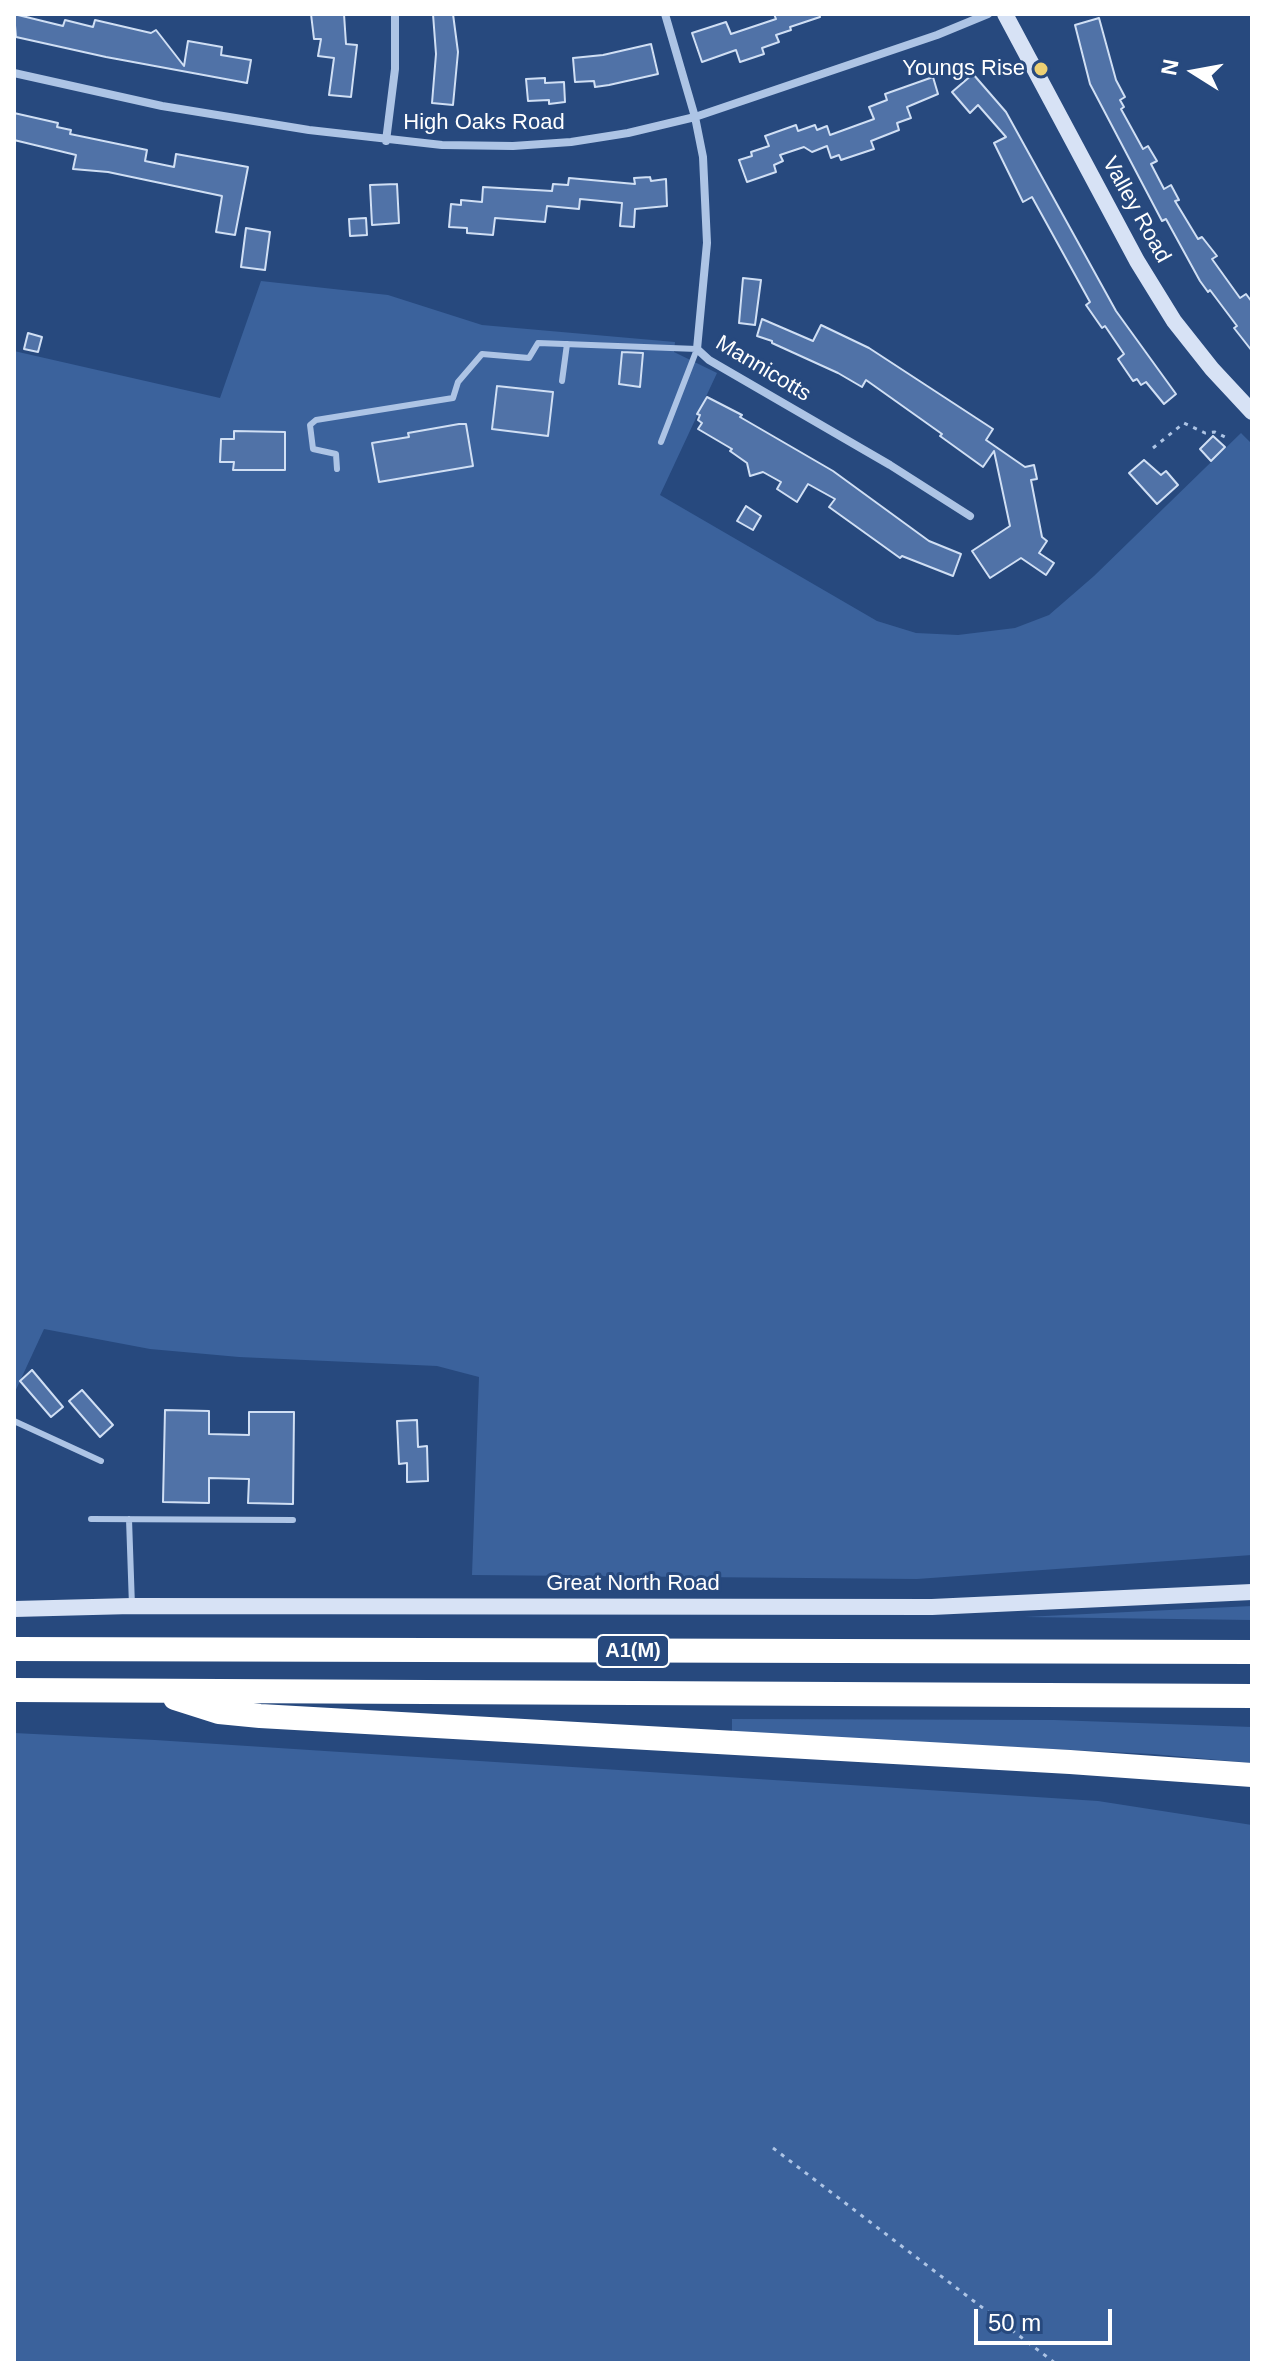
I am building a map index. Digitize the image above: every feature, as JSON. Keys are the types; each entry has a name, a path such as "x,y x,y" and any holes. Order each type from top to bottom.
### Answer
{"highway":[{"name":"A1(M)","path":"14,1649 1252,1652"},
{"name":"A1(M)","path":"14,1690 1252,1696"},
{"name":"A1(M)","path":"146,1690 219,1712 260,1716 1252,1775"}],"main road":[{"name":"Valley Road","path":"1005,14 1137,261 1174,321 1252,412"},
{"name":"Great North Road","path":"14,1609 132,1606 932,1607 1252,1592"}],"street":[{"path":"386,141 395,69 395,14"},
{"name":"Mannicotts","path":"665,14 695,117 703,157 707,243 697,349 709,360 890,465 970,516"},
{"name":"High Oaks Road","path":"14,73 162,106 386,141 499,146 571,142 628,133 695,117 937,35 988,14"}],"lane":[{"path":"337,469 336,454 313,449 310,425 316,420 453,398 458,382 482,354 529,358 538,343 697,349 661,442"},
{"path":"562,381 567,344"},
{"path":"14,1421 101,1461"},
{"path":"91,1519 293,1520"},
{"path":"129,1519 132,1606"}],"path":[{"path":"1153,448 1184,423 1205,433 1215,432 1225,437"},
{"path":"773,2148 1055,2363"}],"shaded area":[{"path":"261,281 388,295 482,325 675,342 674,352 717,373 660,495 877,621 916,633 958,635 1015,628 1049,615 1094,576 1241,433 1252,444 1252,1555 917,1579 472,1575 479,1377 437,1366 239,1357 150,1349 44,1329 14,1394 14,351 220,398"},
{"path":"1252,1606 1252,1620 1024,1617"},
{"path":"732,1719 1054,1720 1252,1727 1252,1763 1152,1754 732,1733"},
{"path":"14,1733 1098,1801 1252,1825 1252,2363 14,2363"}],"building":[{"path":"14,14 63,26 65,20 93,27 95,20 151,33 156,30 184,66 188,41 222,47 221,55 251,60 247,83 16,37"},
{"path":"311,14 344,14 346,44 357,45 351,97 329,95 334,58 318,56 321,39 314,39"},
{"path":"433,14 453,14 458,52 453,105 432,103 436,54"},
{"path":"774,14 819,14 820,17 776,35 779,42 762,48 764,54 740,62 736,50 702,62 692,33 726,22 731,34 776,19"},
{"path":"1099,18 1116,80 1125,97 1120,100 1124,107 1121,109 1143,149 1148,146 1157,161 1151,164 1164,189 1171,185 1179,200 1175,201 1198,239 1202,237 1217,256 1212,259 1240,298 1246,294 1252,302 1252,351 1234,328 1237,326 1200,281 1166,219 1162,221 1090,84 1075,25"},
{"path":"651,44 658,74 595,87 594,81 575,82 573,58"},
{"path":"973,74 1006,112 1116,311 1176,394 1164,404 1146,382 1141,385 1137,379 1133,381 1118,359 1124,354 1086,305 1090,302 1032,197 1023,202 994,143 1006,137 978,105 970,113 952,92"},
{"path":"933,77 938,94 907,107 911,118 897,123 899,130 871,141 874,149 841,160 839,155 831,158 827,146 812,152 804,147 780,155 783,161 774,165 776,172 747,182 739,160 769,146 765,136 796,125 798,131 815,125 817,130 827,126 830,135 874,119 869,107 887,100 885,94"},
{"path":"545,78 545,83 564,82 565,102 549,104 549,100 528,101 526,79"},
{"path":"14,113 58,123 57,127 71,130 70,134 147,150 145,161 174,167 176,154 248,167 235,235 216,232 222,196 108,172 73,169 76,155 14,140"},
{"path":"650,177 651,181 666,179 667,206 635,209 634,227 620,226 622,203 580,199 579,209 547,206 545,222 495,218 493,235 467,233 467,228 449,227 451,204 461,205 461,200 482,202 483,187 552,191 553,184 568,185 569,178 635,184 634,178"},
{"path":"397,184 399,223 372,225 370,185"},
{"path":"366,218 367,235 350,236 349,219"},
{"path":"246,228 270,232 265,270 241,267"},
{"path":"743,278 761,280 755,325 739,323"},
{"path":"762,319 813,341 821,325 869,348 993,429 986,440 1025,467 1034,465 1037,479 1031,480 1042,537 1047,541 1039,553 1054,563 1046,575 1021,558 990,578 972,551 1010,526 994,451 983,467 866,380 862,387 757,336"},
{"path":"28,333 42,337 38,352 24,349"},
{"path":"622,352 643,353 640,387 619,384"},
{"path":"497,386 553,392 548,436 492,429"},
{"path":"707,397 833,471 929,541 961,554 953,576 902,556 900,558 829,507 835,499 808,484 797,502 777,489 781,482 763,472 750,476 747,463 730,451 732,449 698,429 702,423 697,414"},
{"path":"466,424 473,466 379,482 372,443"},
{"path":"234,431 285,432 285,470 233,470 234,462 220,462 221,439 234,439"},
{"path":"1213,436 1225,447 1211,461 1200,449"},
{"path":"1144,460 1161,475 1166,471 1178,485 1157,504 1129,473"},
{"path":"746,506 761,516 753,530 737,521"},
{"path":"32,1370 63,1407 51,1417 20,1381"},
{"path":"82,1390 113,1425 100,1437 69,1401"},
{"path":"165,1410 209,1411 209,1434 249,1435 249,1412 294,1412 293,1504 248,1503 249,1479 209,1478 209,1503 163,1502"},
{"path":"417,1420 418,1447 427,1446 428,1481 407,1482 407,1463 399,1464 397,1421"}],"place":[{"name":"Youngs Rise","path":"1041,69"}]}
